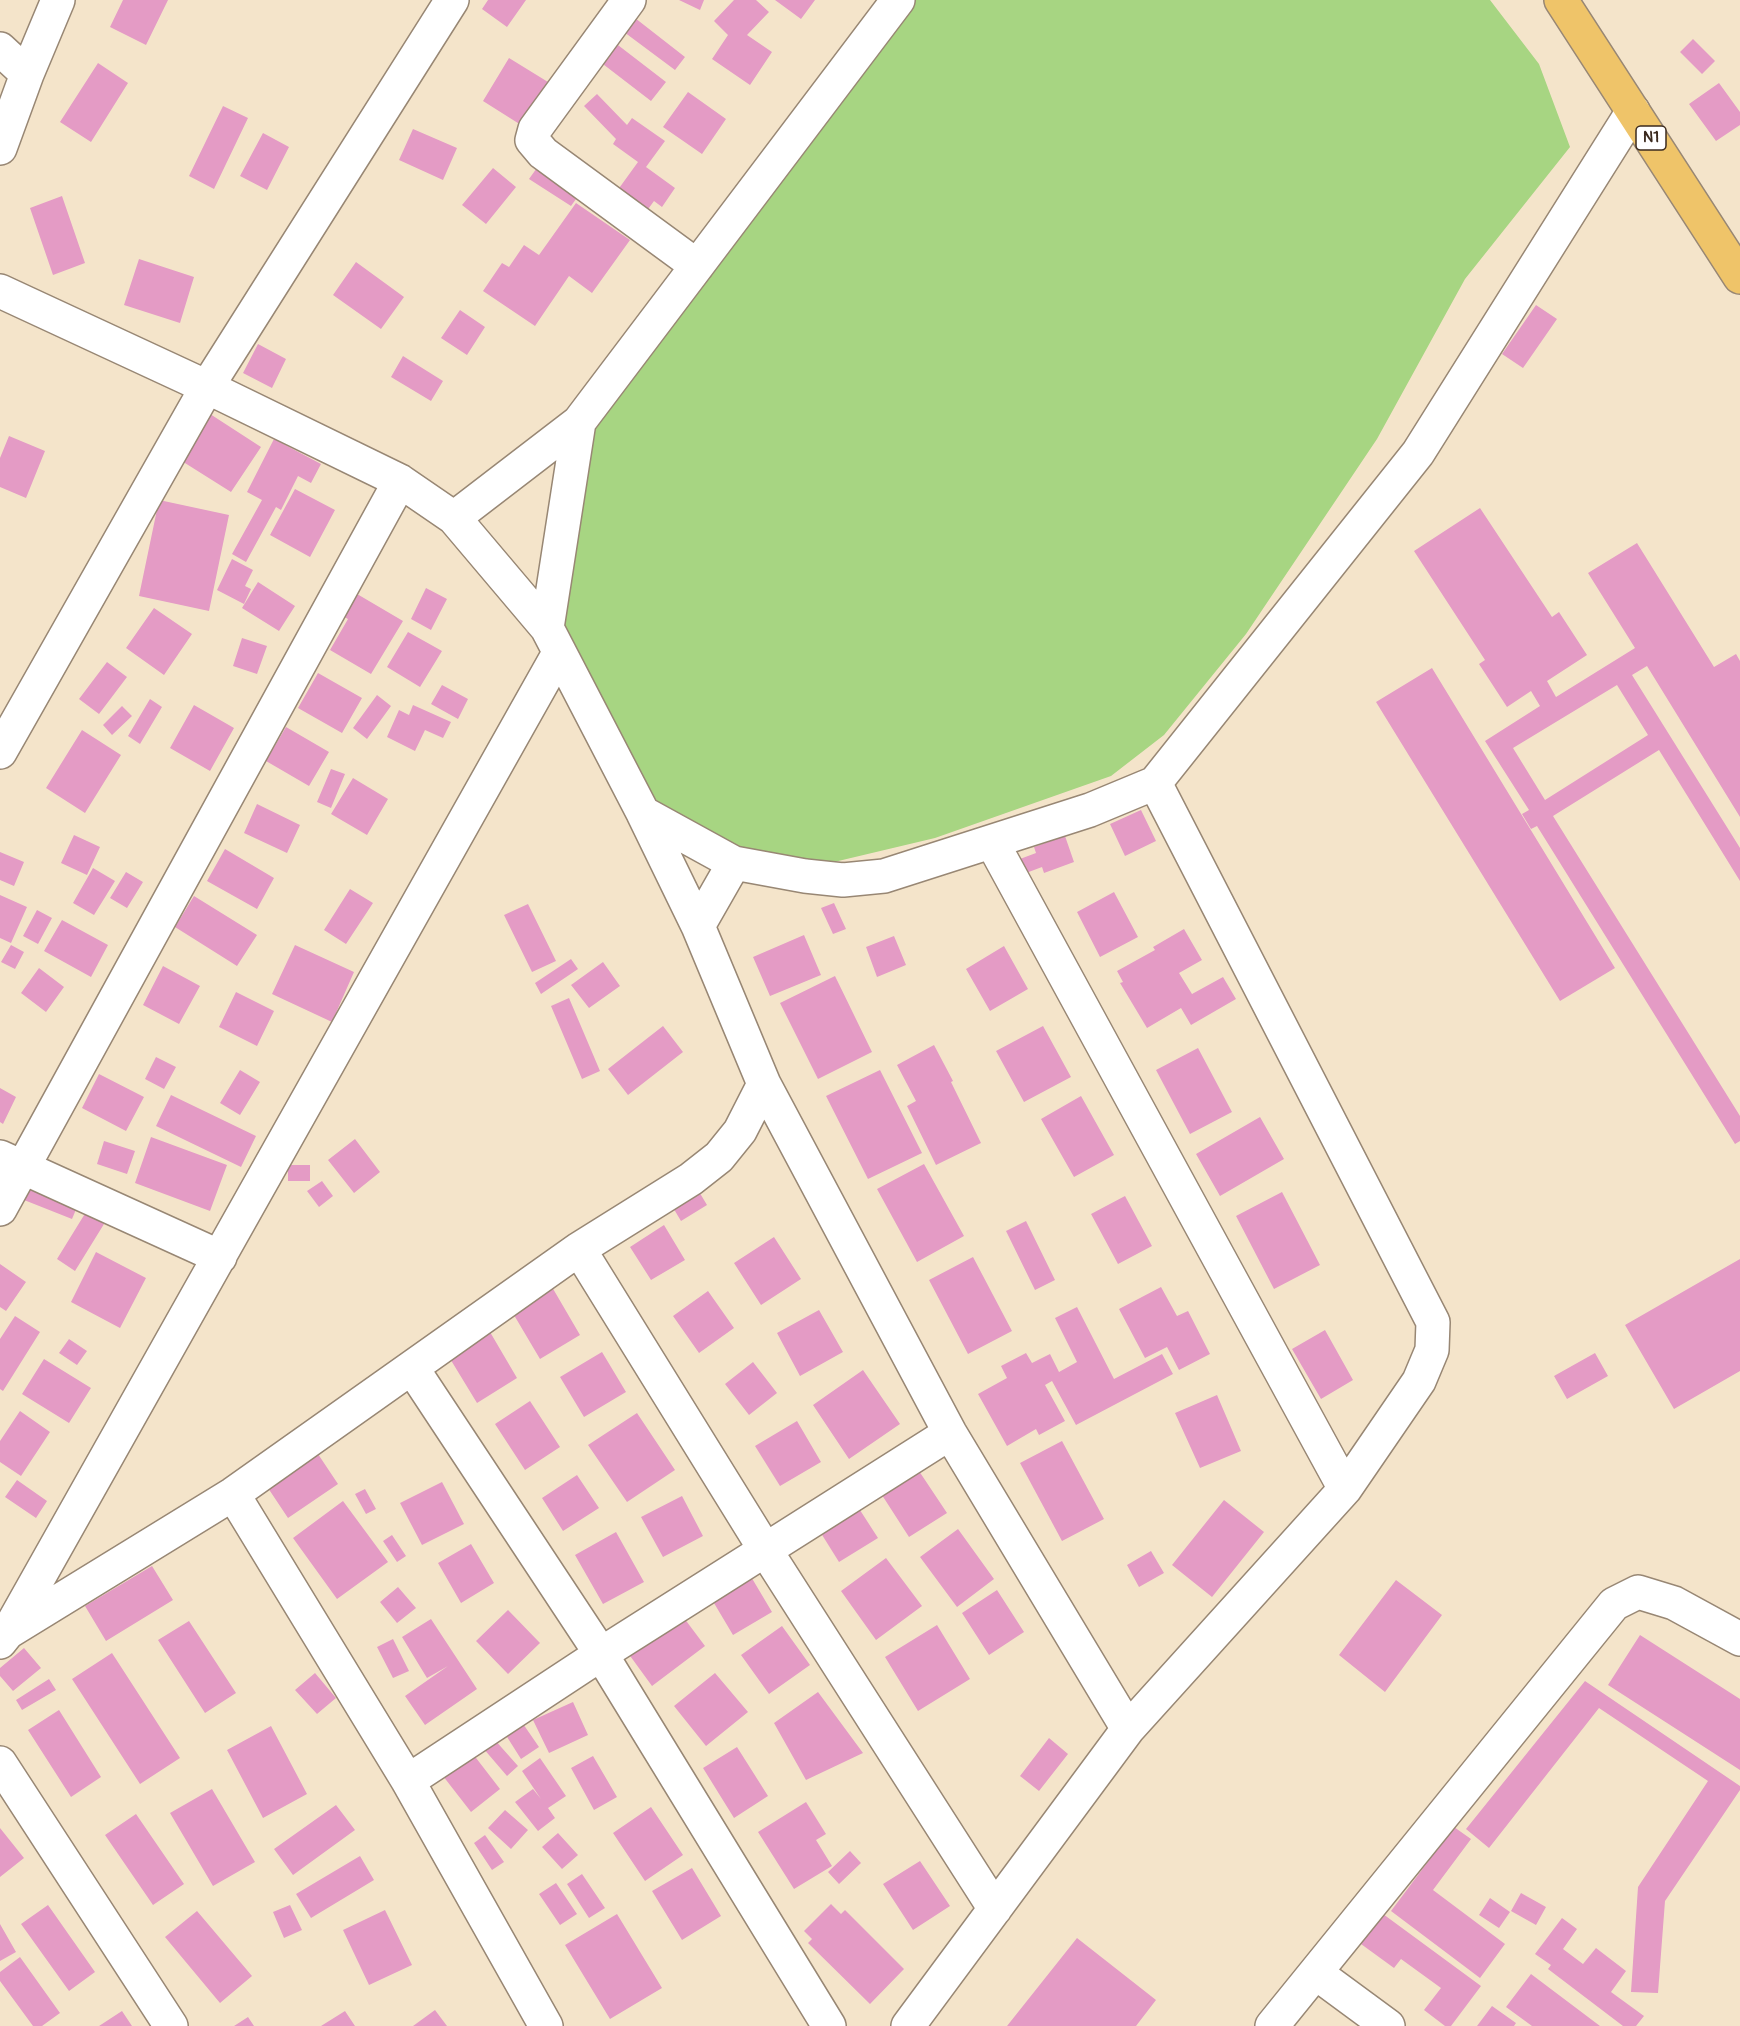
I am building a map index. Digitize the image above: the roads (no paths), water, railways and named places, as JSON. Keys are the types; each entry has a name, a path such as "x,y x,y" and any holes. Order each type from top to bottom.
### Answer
{"highway":[{"name":"N1","path":"1562,1 1740,277"}],"street":[{"path":"0,148 27,74 58,0"},
{"path":"0,752 207,387 452,0"},
{"path":"629,0 535,129 532,140 543,153 697,266"},
{"path":"454,518 579,422 898,0"},
{"path":"0,49 27,74"},
{"path":"644,813 735,863 805,876 843,880 884,876 1090,810 1155,783 1418,453 1633,111"},
{"path":"0,291 207,387 400,481 454,518 553,640 644,813 698,926 764,1084 950,1433 1128,1730"},
{"path":"4,1637 220,1257 553,640 579,422"},
{"path":"0,1209 12,1163 400,481"},
{"path":"908,2026 1128,1730 1345,1489 1419,1381 1432,1350 1433,1322 1155,783"},
{"path":"992,842 1345,1489"},
{"path":"698,926 735,863"},
{"path":"4,1637 233,1494 579,1249 691,1179 719,1157 740,1131 764,1084"},
{"path":"12,1163 220,1257"},
{"path":"579,1249 766,1551 995,1909"},
{"path":"412,1368 602,1654 829,2026"},
{"path":"408,1781 602,1654 950,1433"},
{"path":"233,1494 408,1781 546,2026"},
{"path":"1272,2026 1614,1604 1638,1592 1674,1603 1740,1639"},
{"path":"0,1763 171,2026"},
{"path":"1316,1973 1388,2026"}]}
